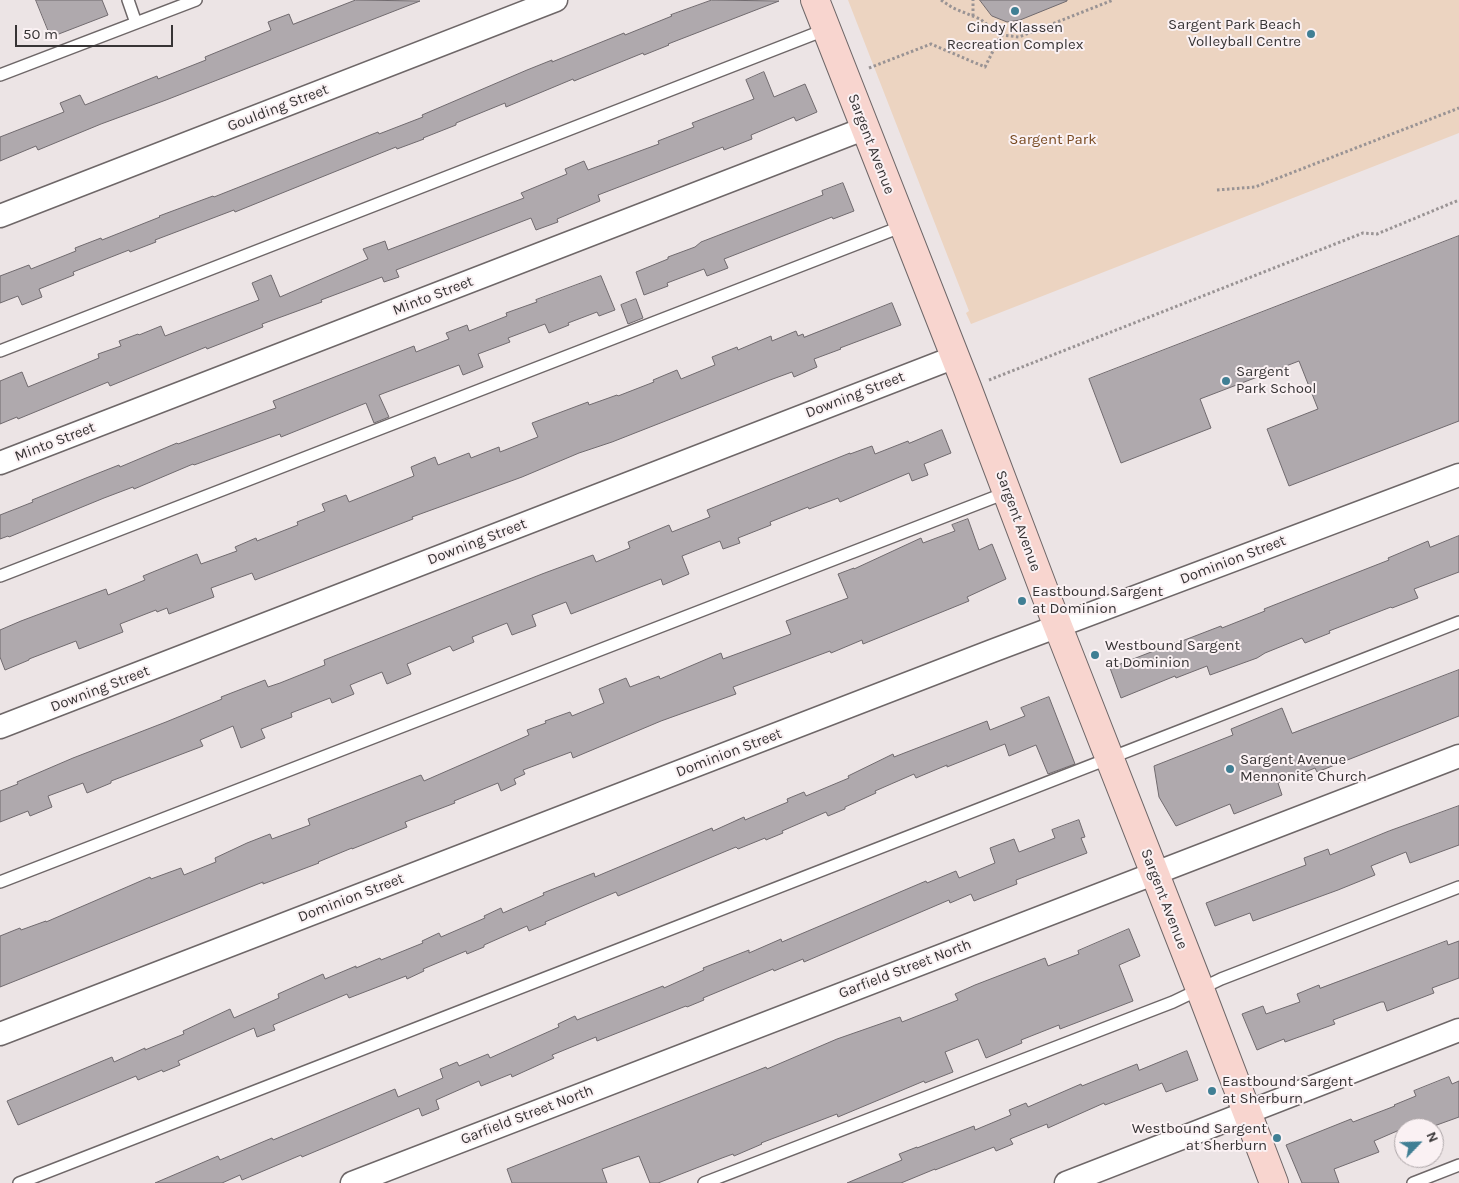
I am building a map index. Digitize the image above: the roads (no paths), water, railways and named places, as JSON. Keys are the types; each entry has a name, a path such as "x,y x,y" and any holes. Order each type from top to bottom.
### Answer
{"main road":[{"name":"Sargent Avenue","path":"815,0 1008,492 1058,627 1274,1183"}],"street":[{"name":"Goulding Street","path":"0,216 556,0"},
{"name":"Minto Street","path":"0,464 866,128"},
{"name":"Downing Street","path":"0,727 954,356"},
{"name":"Dominion Street","path":"0,1034 1058,627 1459,475"},
{"name":"Garfield Street North","path":"352,1183 1459,756"},
{"path":"1066,1183 1459,1030"}],"lane":[{"path":"128,0 136,23"},
{"path":"0,75 136,23 177,3 196,0"},
{"path":"0,351 827,29"},
{"path":"0,576 903,226"},
{"path":"0,882 1008,492"},
{"path":"19,1183 1459,622"},
{"path":"704,1183 1164,1006 1221,979 1459,886"},
{"path":"1413,1183 1459,1165"}],"place":[{"name":"Cindy Klassen Recreation Complex","path":"1015,11"},
{"name":"Sargent Park Beach Volleyball Centre","path":"1311,34"},
{"name":"Sargent Park School","path":"1226,381"},
{"name":"Eastbound Sargent at Dominion","path":"1022,601"},
{"name":"Westbound Sargent at Dominion","path":"1095,655"},
{"name":"Sargent Avenue Mennonite Church","path":"1230,769"},
{"name":"Eastbound Sargent at Sherburn","path":"1212,1091"},
{"name":"Westbound Sargent at Sherburn","path":"1277,1138"}],"park label":[{"name":"Sargent Park","path":"1053,140"}]}
